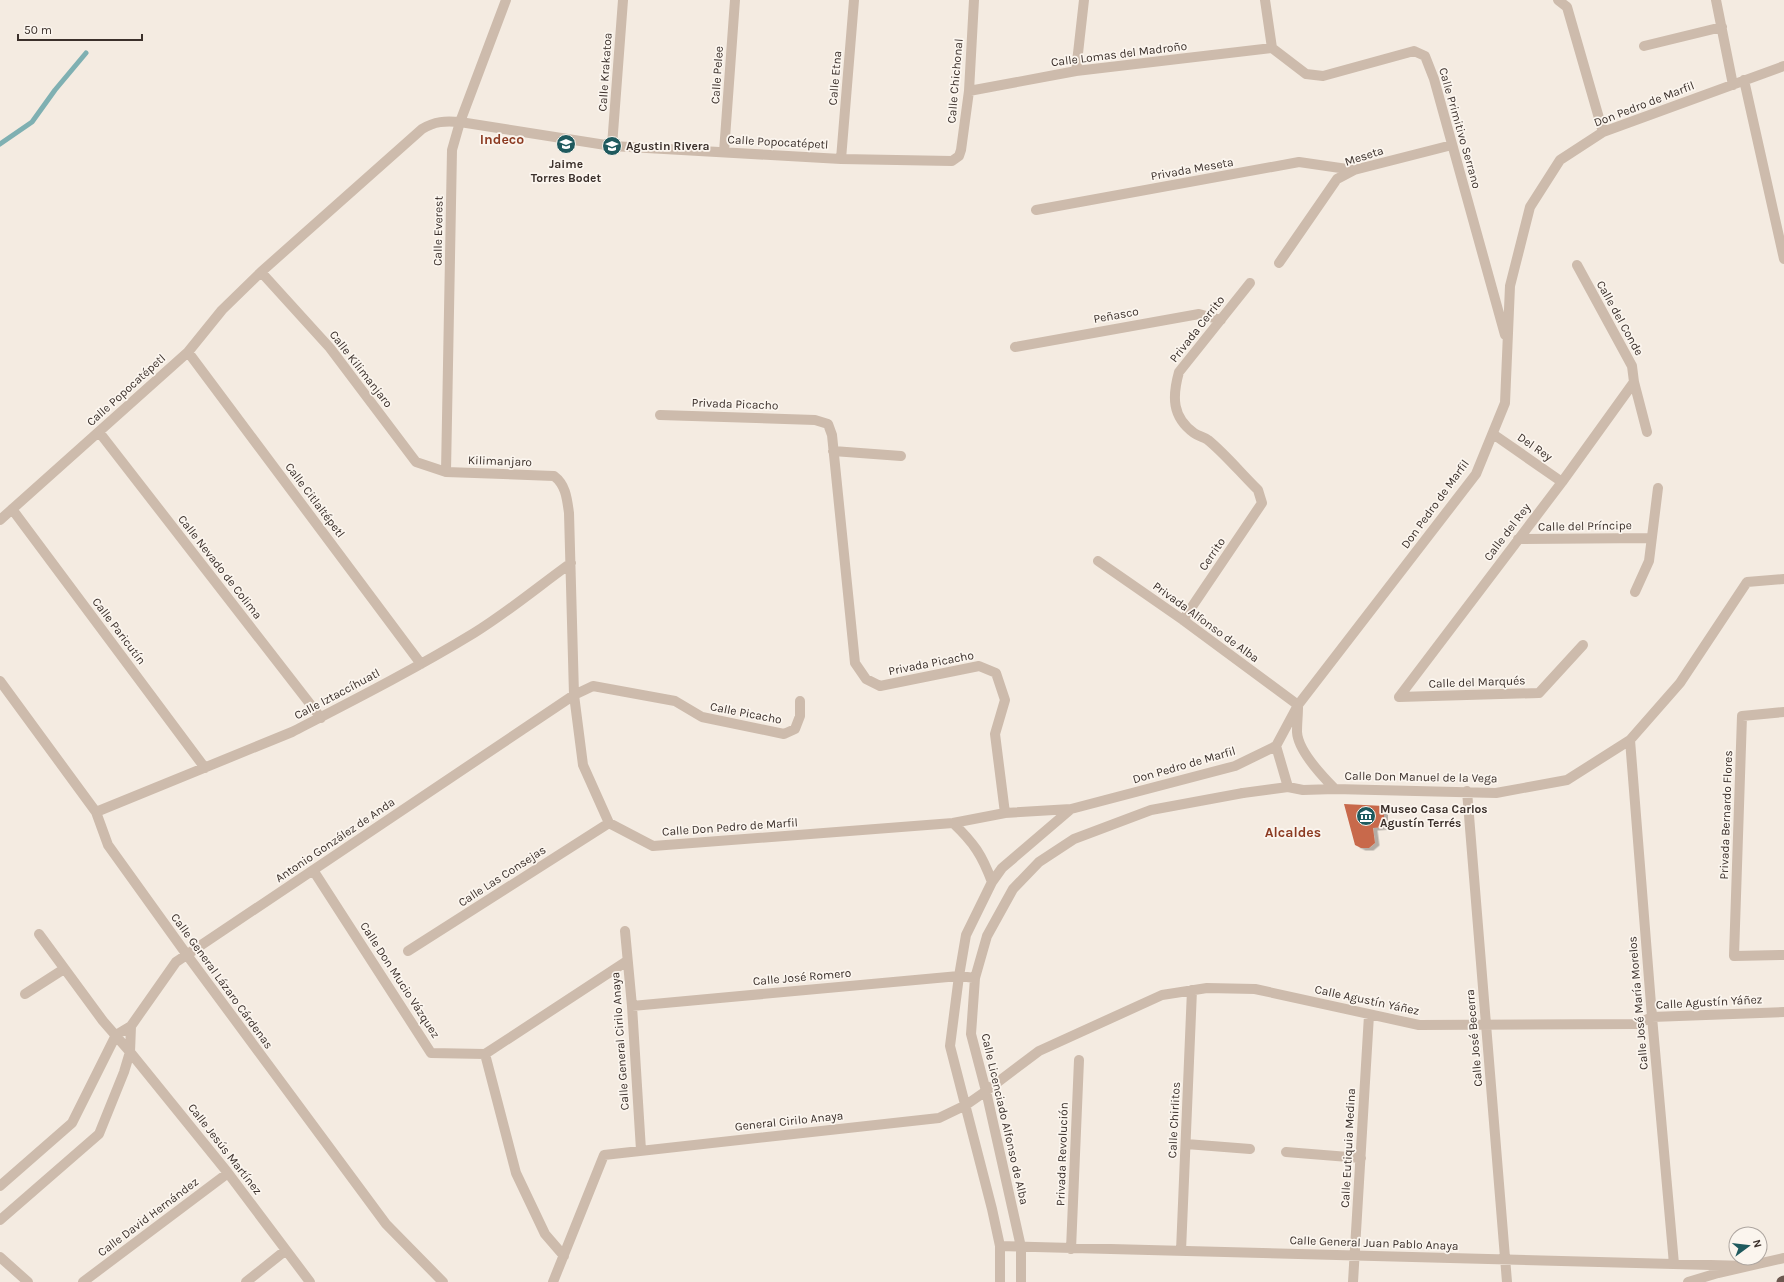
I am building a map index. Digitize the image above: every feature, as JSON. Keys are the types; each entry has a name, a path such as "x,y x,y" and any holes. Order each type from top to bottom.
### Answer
{"street":[{"name":"Calle Everest","path":"446,472 452,150 460,122 506,0"},
{"name":"Calle Krakatoa","path":"612,146 624,0"},
{"name":"Calle Pelee","path":"724,152 735,0"},
{"name":"Calle Etna","path":"841,159 854,0"},
{"name":"Calle Chichonal","path":"952,161 959,156 961,150 969,91 974,0"},
{"path":"1076,71 1084,0"},
{"path":"1265,0 1272,48"},
{"path":"1558,0 1567,7 1603,132"},
{"path":"1716,0 1733,85"},
{"path":"1644,46 1722,27"},
{"name":"Calle Lomas del Madroño","path":"969,91 1076,71 1272,48"},
{"name":"Calle Primitivo Serrano","path":"1272,48 1306,74 1323,76 1414,51 1425,56 1434,79 1508,345"},
{"name":"Don Pedro de Marfil","path":"1071,808 1235,766 1276,746 1298,704 1476,474 1505,403 1510,286 1530,207 1560,160 1603,132 1784,66"},
{"path":"1744,80 1780,220 1784,259"},
{"name":"Calle Popocatépetl","path":"0,520 188,352 222,310 261,272 422,129 431,123 441,121 460,122 612,146 841,159 952,161"},
{"name":"Meseta","path":"1279,262 1338,179 1354,170 1452,145"},
{"name":"Privada Meseta","path":"1036,210 1299,162 1354,170"},
{"name":"Calle del Conde","path":"1577,265 1632,366 1634,382 1647,432"},
{"name":"Calle Kilimanjaro","path":"261,272 330,348 416,462 446,472"},
{"name":"Privada Cerrito","path":"1250,283 1179,372 1176,386 1175,404 1179,417 1184,425 1195,434 1207,439 1258,490 1262,503"},
{"name":"Peñasco","path":"1015,347 1199,314 1220,320"},
{"name":"Calle Citlaltépetl","path":"188,352 421,664"},
{"name":"Calle del Rey","path":"1399,697 1562,482 1634,382"},
{"name":"Privada Picacho","path":"660,415 815,420 825,422 830,426 855,663 866,679 880,686 978,666 996,673 1005,700 995,734 1005,813"},
{"name":"Calle Nevado de Colima","path":"99,432 320,718"},
{"name":"Del Rey","path":"1493,434 1562,482"},
{"path":"833,451 901,456"},
{"name":"Kilimanjaro","path":"446,472 554,476 560,480 567,496 570,513 571,563"},
{"path":"1635,592 1649,561 1658,488"},
{"name":"Cerrito","path":"1183,620 1262,503"},
{"name":"Calle Paricutín","path":"12,509 205,768"},
{"name":"Calle del Príncipe","path":"1518,539 1651,538"},
{"name":"Privada Alfonso de Alba","path":"1098,561 1183,620 1298,704"},
{"path":"571,563 574,695 583,765 609,823"},
{"name":"Calle Iztaccíhuatl","path":"96,812 292,732 320,718 421,664 476,632 571,563"},
{"name":"Calle Don Manuel de la Vega","path":"1243,793 1288,787 1303,790 1467,791 1496,793 1567,780 1630,740 1680,683 1747,582 1784,579"},
{"name":"Calle del Marqués","path":"1399,697 1539,692 1583,645"},
{"name":"Calle General Lázaro Cárdenas","path":"0,681 96,812 108,845 187,955 386,1224 443,1282"},
{"name":"Calle Picacho","path":"574,695 593,686 608,688 675,701 702,717 784,734 795,729 800,716 800,701"},
{"name":"Antonio González de Anda","path":"116,1035 131,1026 176,962 574,695"},
{"path":"1298,704 1297,733 1306,754 1319,773 1334,789"},
{"name":"Privada Bernardo Flores","path":"1784,712 1742,716 1734,956 1784,955"},
{"name":"Calle José María Morelos","path":"1630,740 1652,1017 1674,1264"},
{"path":"1276,746 1288,787"},
{"name":"Calle José Becerra","path":"1467,791 1504,1260 1507,1282"},
{"name":"Calle Licenciado Alfonso de Alba","path":"1021,1282 1020,1247 986,1091 971,1034 974,978 987,936 1013,889 1039,862 1074,839 1151,810 1243,793"},
{"path":"1000,1282 1000,1246 969,1103 950,1046 959,976 966,935 992,882 1002,868 1071,808"},
{"name":"Calle Don Pedro de Marfil","path":"609,823 653,846 953,823 1005,813 1071,808"},
{"name":"Calle Las Consejas","path":"408,951 609,823"},
{"path":"953,823 971,840 984,861 992,882"},
{"name":"Calle Don Mucio Vázquez","path":"313,870 431,1053 485,1054"},
{"name":"Calle General Cirilo Anaya","path":"625,931 632,1006 641,1150"},
{"name":"Calle Jesús Martínez","path":"39,934 103,1021 228,1173 310,1282"},
{"path":"553,1282 564,1256 545,1234 516,1173 485,1054 627,961"},
{"path":"25,994 64,969"},
{"name":"Calle José Romero","path":"632,1006 959,976 974,978"},
{"name":"Calle Agustín Yáñez","path":"969,1103 1038,1052 1162,995 1207,988 1255,989 1420,1025 1637,1024 1652,1017 1784,1012"},
{"name":"Calle Chirlitos","path":"1181,1251 1192,990"},
{"name":"Calle Eutiquia Medina","path":"1353,1282 1370,1015"},
{"path":"0,1220 99,1134 124,1072 130,1052 131,1026"},
{"path":"0,1186 72,1123 116,1035"},
{"name":"Privada Revolución","path":"1071,1249 1079,1060"},
{"name":"General Cirilo Anaya","path":"564,1256 604,1155 939,1118 969,1103"},
{"path":"1186,1144 1250,1149"},
{"path":"1286,1152 1361,1158"},
{"name":"Calle David Hernández","path":"83,1282 228,1173"},
{"name":"Calle General Juan Pablo Anaya","path":"1000,1246 1728,1265"},
{"path":"246,1282 286,1250"},
{"path":"0,1257 28,1282"},
{"path":"1768,1262 1784,1258"},
{"path":"1688,1282 1748,1266"}],"building":[{"name":"Museo Casa Carlos Agustín Terrés","path":"1344,804 1384,806 1384,827 1373,828 1375,843 1369,848 1361,848 1355,845"}],"waterway":[{"path":"0,144 32,122 55,90 86,53"}],"place":[{"name":"Jaime Torres Bodet","path":"566,144"},
{"name":"Agustin Rivera","path":"612,146"},
{"name":"Museo Casa Carlos Agustín Terrés","path":"1366,816"}],"district":[{"name":"Indeco","path":"502,139"},
{"name":"Alcaldes","path":"1293,832"}]}
